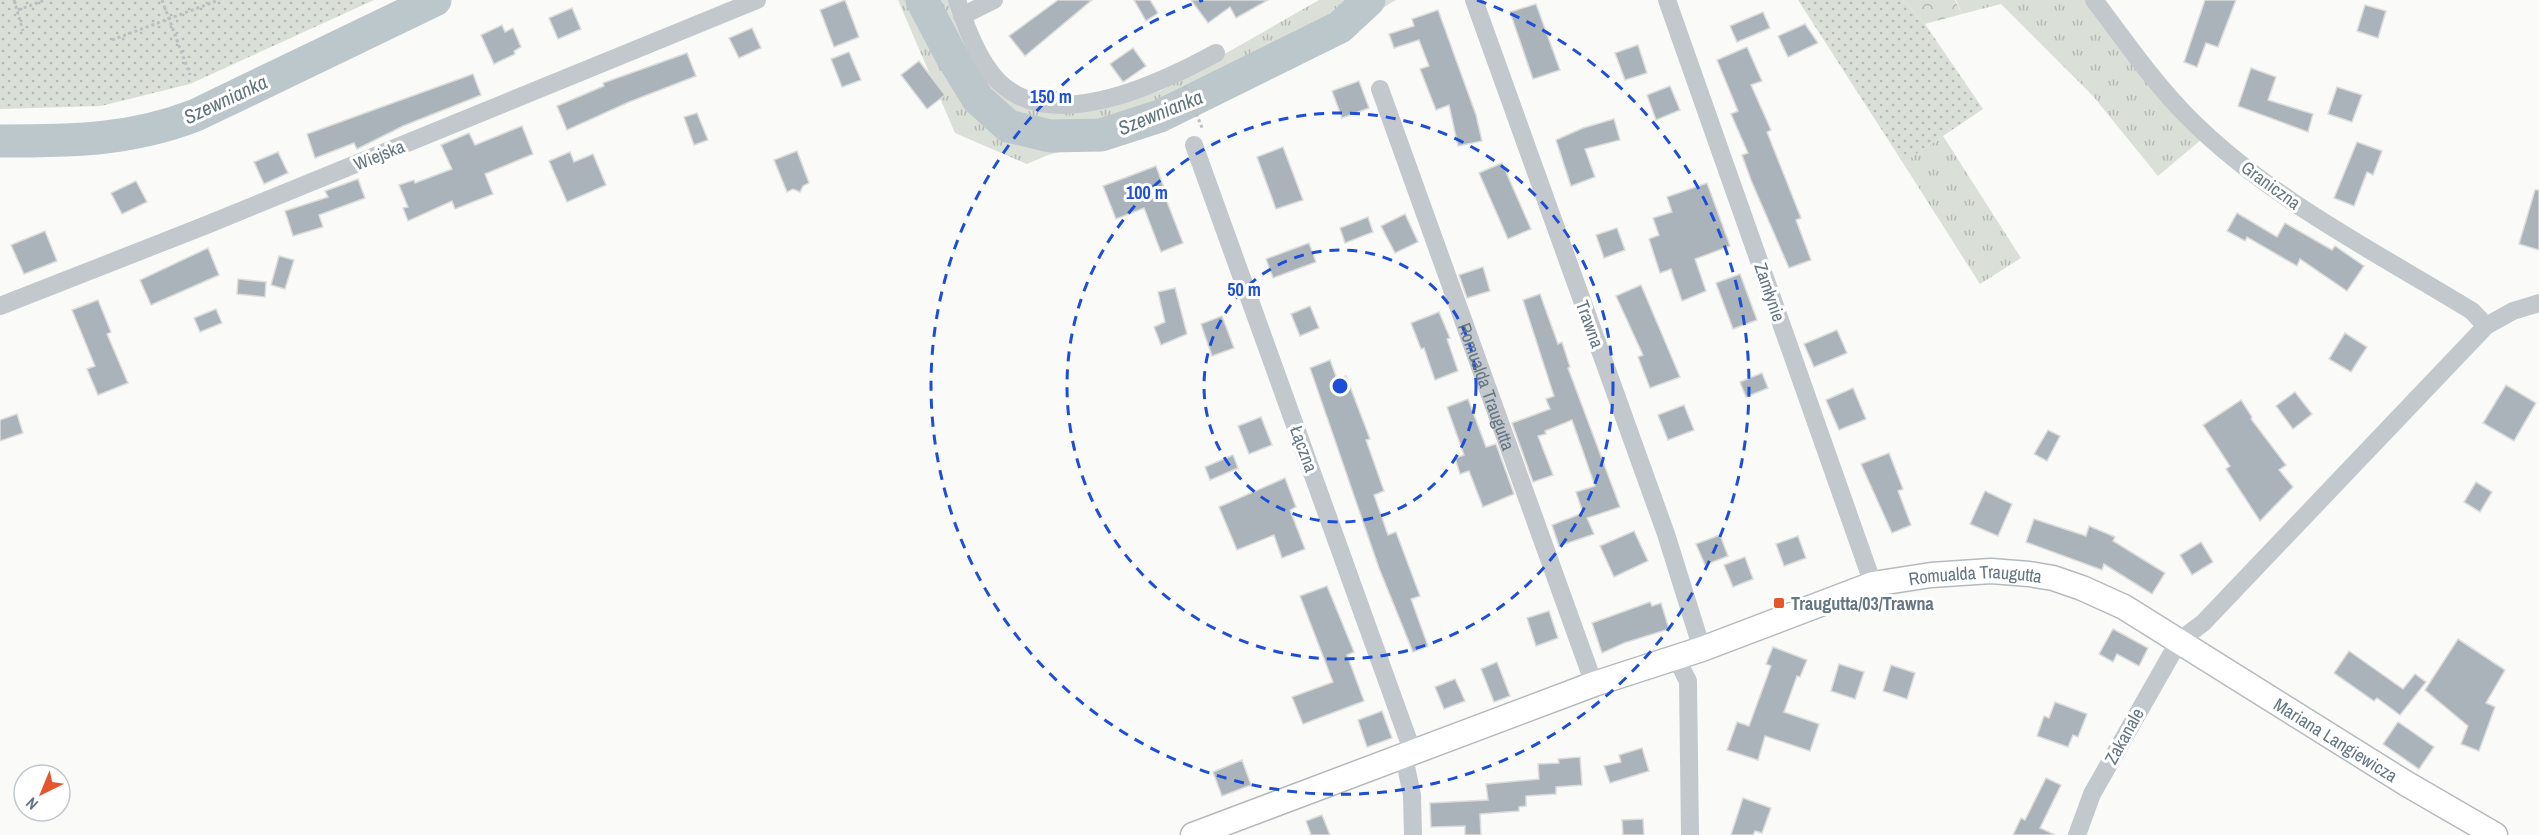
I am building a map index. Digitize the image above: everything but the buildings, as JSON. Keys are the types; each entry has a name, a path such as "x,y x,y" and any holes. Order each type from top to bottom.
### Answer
{"main road":[{"name":"Romualda Traugutta","path":"1193,835 1594,684 1702,649 1873,584 1931,574 1991,571 2053,578 2124,607 2179,641"},
{"name":"Mariana Langiewicza","path":"2179,641 2407,784 2495,835"}],"street":[{"name":"Wiejska","path":"0,306 204,226 757,0"},
{"path":"994,0 959,8 974,44 998,81 1019,96 1039,103 1093,103 1180,73 1216,53"},
{"name":"Trawna","path":"1474,0 1666,534 1702,649"},
{"name":"Zamłynie","path":"1667,0 1873,584"},
{"name":"Graniczna","path":"2094,0 2187,116 2241,163 2306,210 2472,311 2486,326"},
{"name":"Romualda Traugutta","path":"1380,89 1594,684"},
{"name":"Łączna","path":"1194,145 1409,755 1413,835"},
{"path":"2179,641 2204,623 2486,326 2512,311 2539,303"},
{"name":"Zakanale","path":"2077,835 2092,794 2179,641"},
{"path":"1676,657 1688,681 1690,835"}],"path":[{"path":"14,0 23,31"},
{"path":"17,10 45,0"},
{"path":"162,0 190,75"},
{"path":"112,40 219,0"},
{"path":"1180,73 1201,123"}],"green space":[{"path":"0,0 374,0 190,84 101,106 0,109"},
{"path":"898,0 950,0 999,92 1087,111 1160,91 1319,0 1396,0 1283,68 1182,119 1048,155 1027,164 955,133"},
{"path":"1798,0 1903,0 1925,24 1983,109 1903,163"},
{"path":"1903,0 1955,0 1962,14 1925,24"},
{"path":"1956,0 2089,0 2202,139 2158,176 2093,96 2001,4 1962,14"},
{"path":"1943,136 2021,258 1980,284 1903,163"}],"waterway":[{"name":"Szewnianka","path":"0,141 100,138 172,124 196,115 435,0"},
{"name":"Szewnianka","path":"922,0 951,55 978,99 1008,126 1050,136 1101,135 1160,116 1340,27 1369,0"}],"place":[{"name":"Traugutta/03/Trawna","path":"1779,603"}]}
